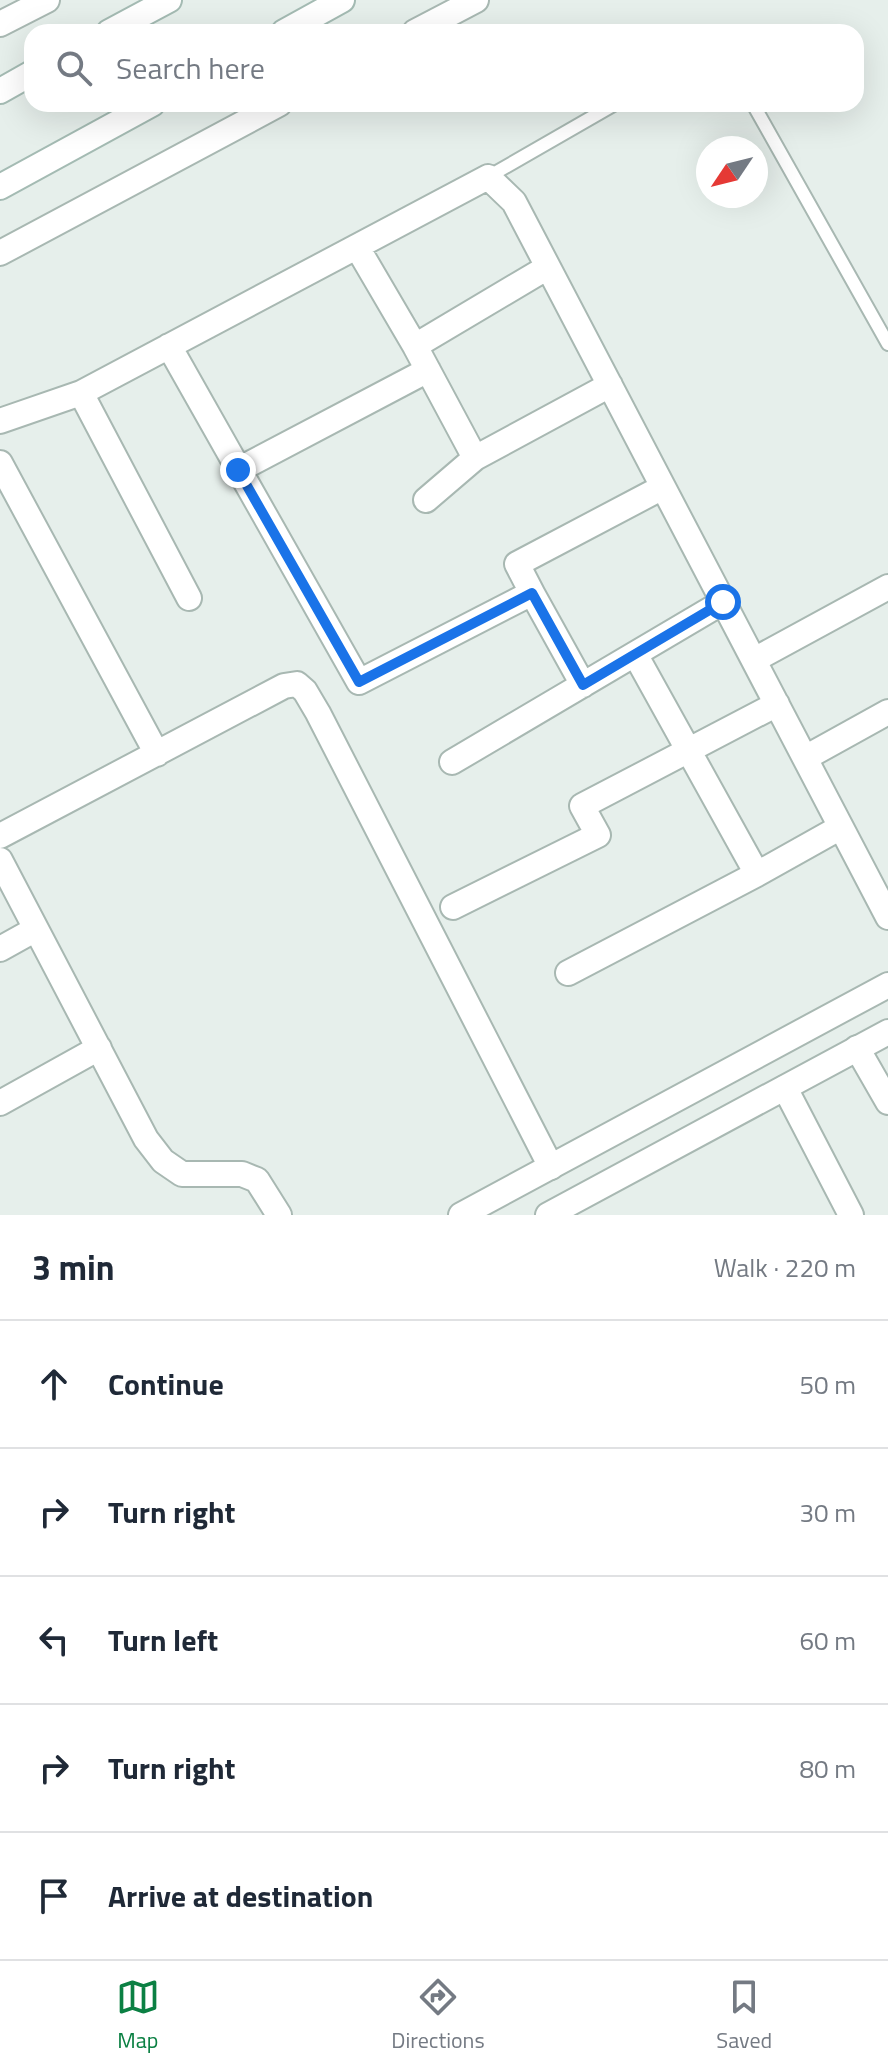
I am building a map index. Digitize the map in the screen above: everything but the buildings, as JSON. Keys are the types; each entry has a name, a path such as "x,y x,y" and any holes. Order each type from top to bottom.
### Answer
{"street":[{"path":"0,24 24,6 47,0"},
{"path":"124,24 169,0"},
{"path":"298,24 342,0"},
{"path":"413,24 443,0"},
{"path":"430,24 476,0"},
{"path":"0,91 24,78"},
{"path":"0,187 137,112"},
{"path":"0,253 264,112"},
{"path":"0,421 81,393 488,177 514,202 888,917"},
{"path":"357,247 475,458"},
{"path":"415,346 548,267"},
{"path":"169,346 359,682 532,593"},
{"path":"238,470 428,370"},
{"path":"426,500 475,458 610,385"},
{"path":"81,393 189,598"},
{"path":"0,463 157,754"},
{"path":"583,685 517,564 663,487"},
{"path":"754,660 888,587"},
{"path":"452,762 723,602"},
{"path":"635,654 757,874"},
{"path":"0,836 284,686 297,684 305,691 551,1167"},
{"path":"453,907 598,835 582,806 777,704"},
{"path":"805,758 888,712"},
{"path":"568,973 841,827"},
{"path":"0,860 146,1139 163,1161 182,1174 242,1174 257,1180 279,1215"},
{"path":"0,949 36,929"},
{"path":"461,1215 888,985"},
{"path":"548,1215 888,1032"},
{"path":"0,1103 99,1048"},
{"path":"857,1048 888,1102"},
{"path":"785,1088 851,1215"}],"lane":[{"path":"488,177 601,112"},
{"path":"758,112 888,344"}],"route":[{"path":"238,470 359,682 532,593 583,685 723,602"}]}
